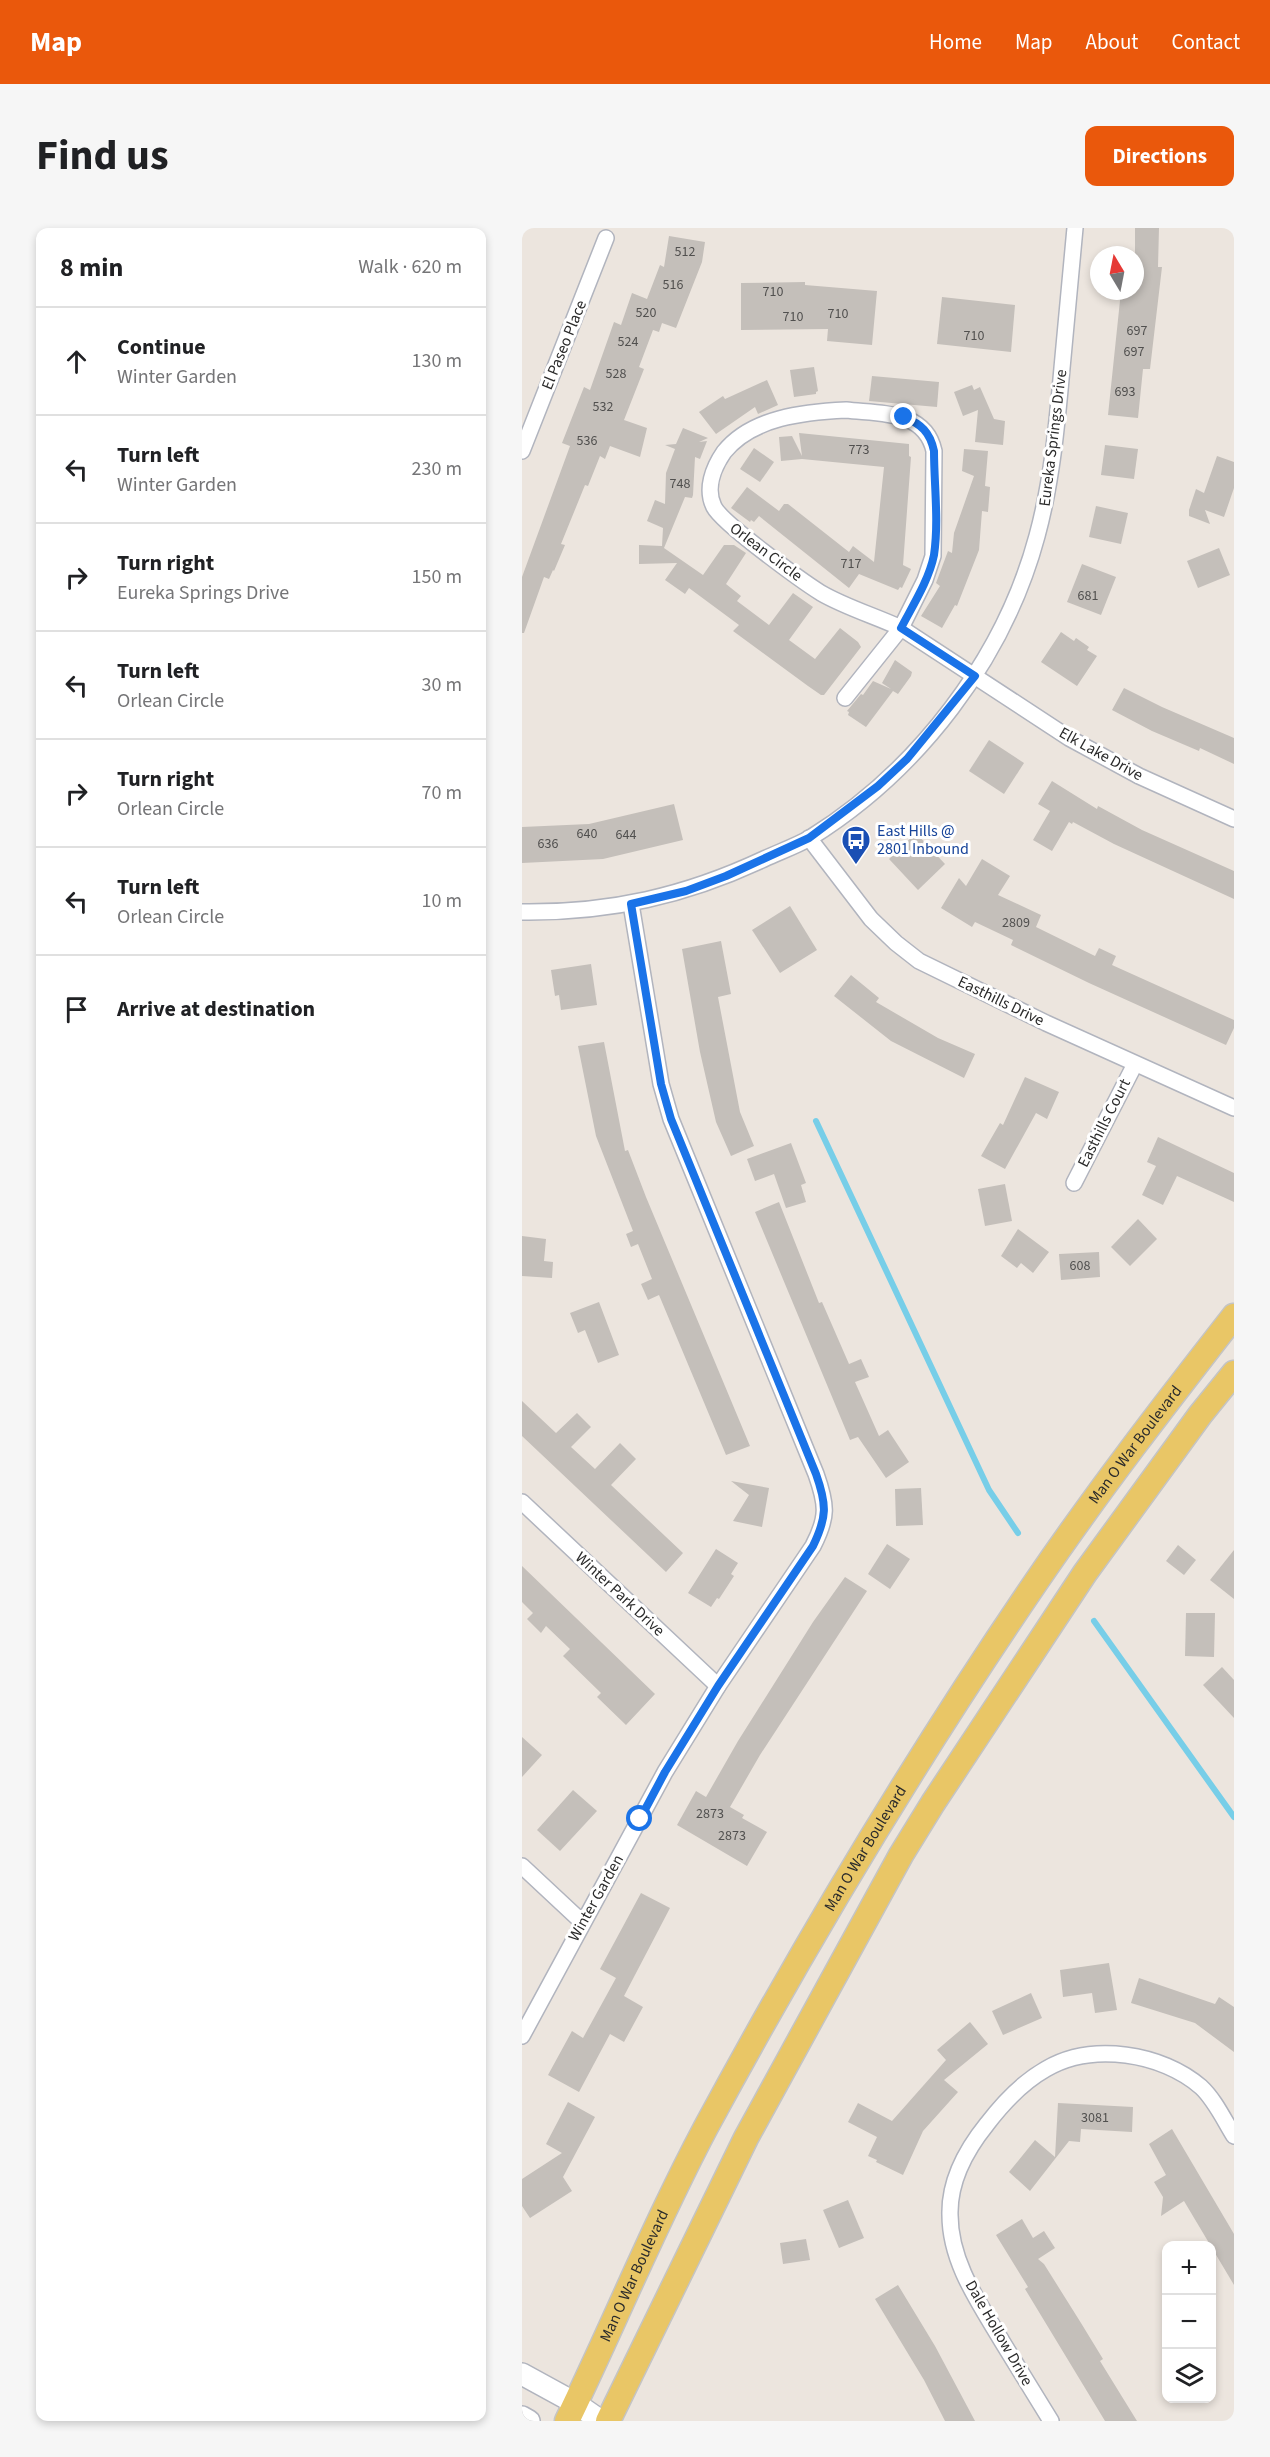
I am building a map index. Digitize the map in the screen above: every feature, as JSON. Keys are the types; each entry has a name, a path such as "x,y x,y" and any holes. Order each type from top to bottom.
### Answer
{"main road":[{"name":"Man O War Boulevard","path":"571,2412 705,2129 838,1891 929,1742 1036,1581 1143,1433 1234,1316"},
{"name":"Man O War Boulevard","path":"608,2421 746,2138 901,1855 1084,1573 1200,1415 1234,1373"},
{"path":"522,2374 571,2412 601,2421"},
{"path":"522,2417 529,2421"}],"street":[{"name":"Eureka Springs Drive","path":"522,912 553,913 631,904 686,891 726,876 809,838 878,786 907,759 975,676 1014,602 1037,538 1044,508 1058,409 1075,228"},
{"name":"El Paseo Place","path":"522,451 606,238"},
{"name":"Orlean Circle","path":"845,698 901,628 925,580 933,556 934,451 932,438 925,429 904,417 846,410 808,412 779,419 732,444 723,454 711,477 710,491 713,506 718,514 822,593 901,628 975,676"},
{"name":"Elk Lake Drive","path":"975,676 1069,738 1139,776 1234,819"},
{"name":"Easthills Drive","path":"809,838 871,919 919,961 1135,1064 1234,1108"},
{"name":"Winter Garden","path":"522,2036 665,1772 718,1686 813,1546 822,1528 826,1510 816,1474 671,1119 661,1084 631,904"},
{"name":"Easthills Court","path":"1074,1183 1135,1064"},
{"name":"Winter Park Drive","path":"522,1502 718,1686"},
{"path":"522,1866 582,1922"},
{"name":"Dale Hollow Drive","path":"1051,2421 970,2289 955,2250 950,2215 953,2190 961,2163 977,2137 1019,2088 1047,2068 1071,2059 1098,2055 1128,2056 1156,2062 1179,2072 1201,2088 1213,2102 1234,2136"}],"building":[{"path":"1135,228 1159,228 1158,267 1162,267 1150,369 1143,369 1138,418 1108,415 1120,300 1144,300 1144,246 1135,246"},
{"path":"669,236 705,242 702,262 676,328 662,323 659,332 653,330 639,367 644,369 624,420 647,428 640,457 610,446 605,459 600,456 588,486 585,485 561,544 565,545 554,571 549,579 544,577 524,633 522,633 522,577 570,446 562,443 584,387 590,390 614,322 621,325 632,293 647,299 660,265 664,267"},
{"path":"805,282 805,285 877,291 872,345 827,341 828,329 741,330 741,283"},
{"path":"942,297 1015,305 1011,352 937,344"},
{"path":"814,367 818,391 816,394 794,397 790,370"},
{"path":"872,376 939,382 937,407 869,401"},
{"path":"767,380 778,405 758,414 755,407 716,434 699,412 723,396 725,399"},
{"path":"972,385 974,390 980,387 994,419 1005,421 1003,445 975,442 978,410 963,416 954,392"},
{"path":"683,428 708,438 699,442 707,441 700,459 695,457 692,498 685,497 664,548 703,575 724,545 734,545 746,553 726,584 741,596 737,601 769,625 793,593 813,607 789,640 815,659 840,628 858,642 861,647 824,695 808,686 733,631 739,625 689,588 685,594 665,580 677,563 639,564 639,545 662,546 663,528 647,521 655,500 665,504 666,473 675,449 665,445 676,444"},
{"path":"799,433 909,444 909,456 911,457 903,565 911,569 902,588 898,590 859,574 849,588 759,516 754,522 751,520 750,522 731,508 747,487 779,511 784,504 788,504 849,552 853,546 874,562 884,467 802,459 781,461 779,437 792,436 802,456"},
{"path":"1105,445 1138,449 1134,479 1101,475"},
{"path":"754,448 774,462 760,482 740,469"},
{"path":"964,449 988,451 985,486 990,487 988,512 982,511 979,550 957,606 955,605 942,628 921,616 940,586 936,583 948,551 952,553 954,533 974,476 962,471"},
{"path":"1217,456 1234,462 1234,488 1224,517 1205,510 1210,524 1189,516 1189,510 1196,489 1204,493"},
{"path":"1096,506 1128,513 1121,544 1089,537"},
{"path":"1219,548 1230,575 1198,588 1187,561"},
{"path":"1082,564 1116,577 1101,615 1067,602"},
{"path":"1061,632 1074,641 1076,638 1089,647 1087,650 1097,656 1077,686 1041,662"},
{"path":"895,660 912,672 911,676 898,694 893,691 866,727 848,715 847,711 873,681 891,689 882,683"},
{"path":"1124,688 1234,738 1234,764 1200,748 1199,751 1152,731 1112,710"},
{"path":"989,740 1024,763 1004,794 969,771"},
{"path":"1052,781 1097,809 1098,806 1142,830 1234,871 1234,899 1114,844 1073,822 1072,824 1069,822 1052,851 1033,840 1050,811 1038,804"},
{"path":"674,804 683,840 603,859 522,863 522,827 589,824"},
{"path":"916,833 945,864 918,890 889,859"},
{"path":"982,859 1010,876 998,895 1041,915 1036,927 1095,956 1099,948 1116,956 1112,965 1234,1020 1234,1028 1226,1045 1011,945 1013,940 975,922 972,927 941,908 959,878 966,886"},
{"path":"790,906 817,950 780,973 752,930"},
{"path":"721,941 731,994 718,997 740,1112 754,1146 731,1156 716,1122 700,1052 682,949"},
{"path":"591,964 597,1005 561,1010 559,995 555,996 551,970"},
{"path":"851,975 879,998 876,1002 938,1038 975,1054 964,1078 891,1041 834,996"},
{"path":"604,1042 625,1151 628,1150 750,1446 726,1455 659,1295 648,1300 641,1284 652,1279 638,1244 631,1247 626,1234 633,1231 596,1136 578,1046"},
{"path":"1025,1077 1059,1092 1047,1119 1036,1113 1005,1169 981,1156 1000,1123 1003,1125"},
{"path":"1158,1137 1234,1173 1234,1202 1177,1176 1163,1205 1142,1195 1156,1166 1147,1162"},
{"path":"791,1143 806,1183 801,1185 806,1202 786,1208 774,1174 755,1181 747,1159"},
{"path":"1005,1184 1012,1221 985,1226 978,1189"},
{"path":"779,1202 819,1303 822,1302 849,1364 861,1359 869,1377 855,1382 879,1436 888,1430 909,1462 886,1478 858,1437 850,1440 755,1212"},
{"path":"1138,1219 1157,1239 1130,1266 1111,1247"},
{"path":"1018,1229 1049,1252 1033,1273 1021,1263 1017,1268 1001,1256"},
{"path":"522,1236 546,1239 544,1261 553,1262 552,1278 522,1276"},
{"path":"1099,1252 1100,1277 1061,1280 1059,1254"},
{"path":"599,1302 619,1355 598,1363 585,1330 578,1333 570,1313"},
{"path":"522,1401 556,1433 577,1413 591,1427 571,1447 595,1469 620,1443 636,1459 611,1485 683,1553 666,1572 522,1436"},
{"path":"731,1481 769,1488 762,1527 733,1521 749,1495"},
{"path":"921,1488 923,1525 896,1526 895,1489"},
{"path":"887,1544 910,1559 890,1589 868,1574"},
{"path":"1178,1545 1196,1560 1184,1575 1166,1561"},
{"path":"716,1549 738,1563 731,1574 734,1576 711,1607 688,1593"},
{"path":"1234,1550 1234,1599 1210,1580"},
{"path":"522,1566 655,1694 626,1725 597,1697 601,1693 563,1656 570,1649 546,1626 541,1633 527,1619 533,1613 522,1602"},
{"path":"845,1577 867,1591 760,1755 730,1807 744,1815 742,1818 767,1832 747,1866 677,1825 696,1791 706,1797 738,1741 813,1622"},
{"path":"1186,1613 1215,1613 1214,1657 1185,1656"},
{"path":"1222,1667 1234,1680 1234,1718 1203,1685"},
{"path":"522,1737 542,1755 522,1777"},
{"path":"573,1790 597,1811 560,1851 537,1830"},
{"path":"641,1893 670,1908 624,1996 643,2007 624,2042 610,2034 579,2092 548,2075 572,2031 583,2038 616,1978 600,1969"},
{"path":"1109,1963 1117,2010 1095,2013 1092,1993 1063,1997 1060,1970"},
{"path":"1139,1978 1215,2004 1219,1997 1234,2007 1234,2052 1195,2023 1131,2003"},
{"path":"1031,1993 1042,2018 1003,2035 992,2011"},
{"path":"970,2022 988,2044 944,2080 958,2092 923,2131 903,2175 876,2162 877,2160 868,2156 877,2137 848,2122 858,2103 892,2121 946,2060 937,2050"},
{"path":"568,2102 595,2117 563,2177 572,2191 530,2218 522,2206 522,2179 562,2153 546,2144"},
{"path":"1058,2103 1133,2107 1132,2132 1081,2129 1080,2142 1069,2141 1030,2191 1009,2172 1035,2140 1055,2157"},
{"path":"1172,2129 1234,2234 1234,2285 1216,2255 1216,2241 1208,2241 1184,2201 1161,2216 1163,2197 1154,2182 1166,2175 1149,2144"},
{"path":"848,2200 864,2238 839,2248 823,2210"},
{"path":"1022,2219 1033,2238 1044,2231 1055,2248 1038,2259 1044,2264 1103,2359 1100,2361 1137,2421 1105,2421 1025,2289 1028,2287 996,2235"},
{"path":"806,2239 810,2260 783,2264 780,2243"},
{"path":"898,2285 935,2346 975,2421 945,2421 924,2380 875,2299"}],"waterway":[{"path":"816,1121 989,1490 1018,1533"},
{"path":"1094,1621 1234,1817"}],"place":[{"name":"East Hills @ 2801 Inbound","path":"856,866"}],"route":[{"path":"640,1819 665,1772 718,1686 813,1546 822,1528 826,1510 816,1474 671,1119 661,1084 631,904 686,891 726,876 809,838 878,786 907,759 930,734 975,676 901,628 925,580 933,556 935,540 932,438 916,422 904,417"}]}
